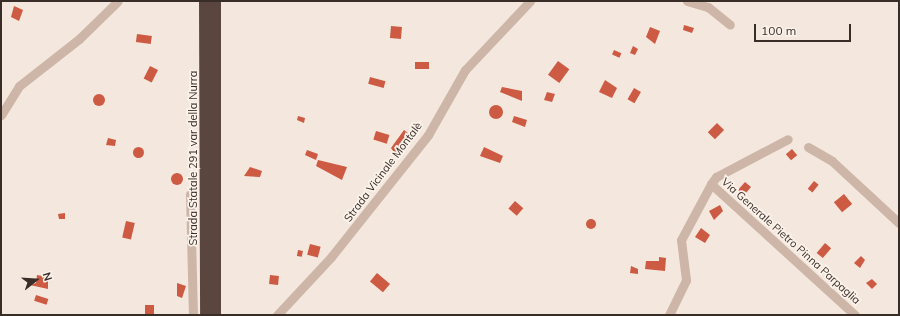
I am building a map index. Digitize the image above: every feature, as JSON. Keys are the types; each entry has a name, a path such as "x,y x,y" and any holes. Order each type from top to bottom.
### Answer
{"highway":[{"name":"Strada Statale 291 var della Nurra","path":"206,1 206,315"},
{"name":"Strada Statale 291 var della Nurra","path":"214,1 215,315"}],"street":[{"path":"1,115 19,86 79,39 118,1"},
{"name":"Strada Vicinale Montalè","path":"277,315 332,257 393,181 428,135 465,70 530,1"},
{"path":"687,1 708,7 730,25"},
{"path":"669,315 686,280 681,240 711,184 716,177 788,139"},
{"path":"808,147 832,161 899,223"},
{"name":"Via Generale Pietro Pinna Parpaglia","path":"711,184 855,315"},
{"path":"190,194 193,315"}],"building":[{"path":"14,6 23,10 19,21 11,17"},
{"path":"684,25 694,28 692,33 683,30"},
{"path":"391,26 402,27 401,39 390,38"},
{"path":"650,27 660,31 655,44 646,37"},
{"path":"137,34 152,36 151,44 136,42"},
{"path":"633,46 638,49 635,55 630,53"},
{"path":"614,50 621,53 619,58 612,55"},
{"path":"558,61 569,69 559,83 548,75"},
{"path":"415,62 429,62 429,69 415,69"},
{"path":"150,66 158,70 152,83 144,78"},
{"path":"370,77 385,81 384,88 368,84"},
{"path":"605,80 617,88 612,98 599,92"},
{"path":"502,87 522,91 522,101 500,92"},
{"path":"634,88 641,92 634,103 628,99"},
{"path":"547,92 555,94 552,102 544,100"},
{"path":"101,94 104,95 104,105 97,106 94,105 93,98 94,95"},
{"path":"496,105 501,107 503,112 501,117 496,119 491,117 489,112 491,107"},
{"path":"298,116 305,118 304,123 297,120"},
{"path":"514,116 527,120 525,127 512,122"},
{"path":"717,123 724,130 715,139 708,132"},
{"path":"404,130 414,138 398,158 391,148"},
{"path":"376,131 389,135 387,144 373,140"},
{"path":"108,138 116,140 115,146 106,145"},
{"path":"136,147 140,147 142,148 142,156 136,157 133,154 133,150"},
{"path":"484,147 503,156 500,163 480,156"},
{"path":"792,149 797,155 791,160 786,154"},
{"path":"307,150 318,154 316,160 305,155"},
{"path":"318,160 347,167 342,180 316,166"},
{"path":"250,167 262,171 260,177 244,176"},
{"path":"175,173 179,173 183,179 179,185 175,185 171,181 171,177"},
{"path":"814,181 819,185 812,193 808,189"},
{"path":"745,182 751,187 745,194 738,190"},
{"path":"844,194 852,204 842,212 834,202"},
{"path":"515,201 523,208 517,216 508,209"},
{"path":"720,205 723,211 714,220 709,211"},
{"path":"65,213 65,219 59,219 58,214"},
{"path":"591,219 596,224 591,229 586,224"},
{"path":"126,221 135,223 131,240 122,238"},
{"path":"701,228 710,235 705,243 695,237"},
{"path":"825,243 831,248 823,258 817,253"},
{"path":"310,244 321,247 318,257 307,255"},
{"path":"298,250 303,251 302,257 297,256"},
{"path":"861,256 865,260 860,268 854,263"},
{"path":"659,257 666,258 665,271 645,269 646,261 659,261"},
{"path":"631,266 638,269 638,274 630,273"},
{"path":"377,273 390,284 383,292 370,281"},
{"path":"37,275 48,277 48,289 30,285 36,283"},
{"path":"270,275 279,276 278,285 269,284"},
{"path":"872,279 877,284 872,289 866,283"},
{"path":"177,283 186,286 182,298 177,296"},
{"path":"36,295 48,299 47,305 34,301"},
{"path":"145,305 154,305 154,315 145,315"}]}
